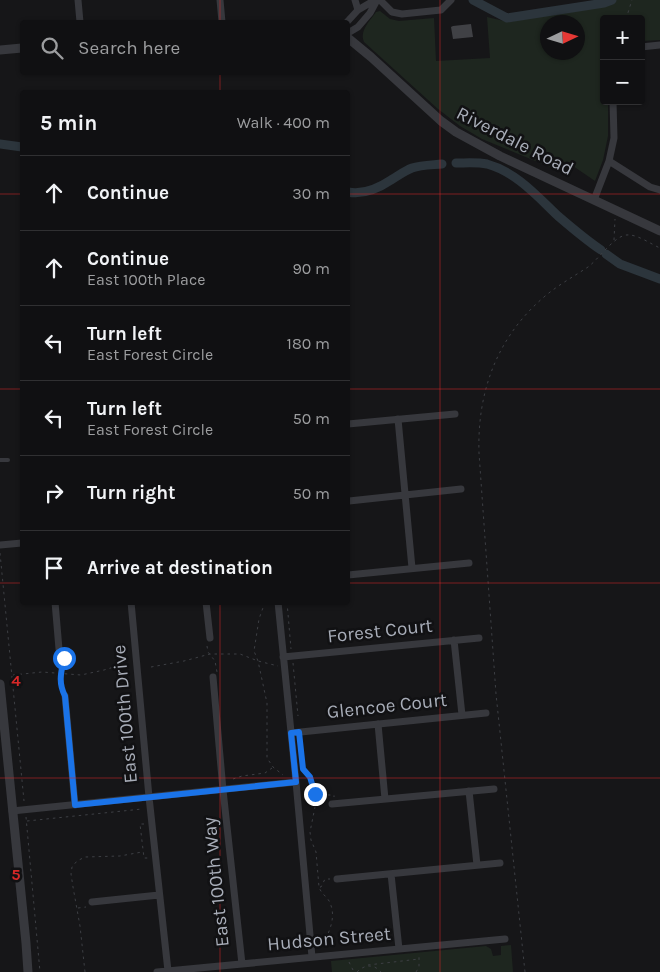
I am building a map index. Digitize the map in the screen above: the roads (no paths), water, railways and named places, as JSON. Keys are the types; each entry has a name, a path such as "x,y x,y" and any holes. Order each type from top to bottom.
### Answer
{"street":[{"path":"78,0 80,20"},
{"path":"220,0 222,20"},
{"path":"355,0 358,10"},
{"path":"349,20 358,10 377,0"},
{"path":"377,0 392,12 402,14 441,10 451,0"},
{"path":"350,31 358,27 370,13 377,0"},
{"name":"Riverdale Road","path":"350,40 441,121 456,132 500,156 660,231"},
{"path":"645,47 660,45"},
{"path":"0,50 20,48"},
{"path":"594,200 614,138 613,105"},
{"path":"608,161 650,187 660,190"},
{"path":"350,424 455,414"},
{"path":"398,419 412,568"},
{"path":"350,501 461,488"},
{"path":"0,545 20,543"},
{"path":"350,575 469,563"},
{"path":"55,605 59,649"},
{"name":"East 100th Drive","path":"131,605 149,797 168,971"},
{"path":"206,605 210,638"},
{"path":"278,605 312,957"},
{"name":"Forest Court","path":"283,657 480,638"},
{"path":"454,640 462,715"},
{"name":"East 100th Way","path":"213,677 242,964"},
{"path":"0,684 28,972"},
{"path":"65,696 75,805"},
{"name":"Glencoe Court","path":"291,733 486,713"},
{"path":"378,724 385,799"},
{"path":"12,811 296,782"},
{"path":"333,804 494,789"},
{"path":"469,792 477,865"},
{"path":"337,879 500,863"},
{"path":"391,874 399,949"},
{"path":"92,902 159,895"},
{"name":"Hudson Street","path":"157,972 505,939"}],"lane":[{"path":"0,460 8,460"}],"waterway":[{"path":"473,0 507,18 604,3 612,0"},
{"path":"0,144 20,147"},
{"path":"456,163 487,164 507,173 526,186 584,238 601,250"},
{"path":"350,192 365,192 376,188 412,168 442,164"},
{"path":"606,254 620,264 660,279"}]}
